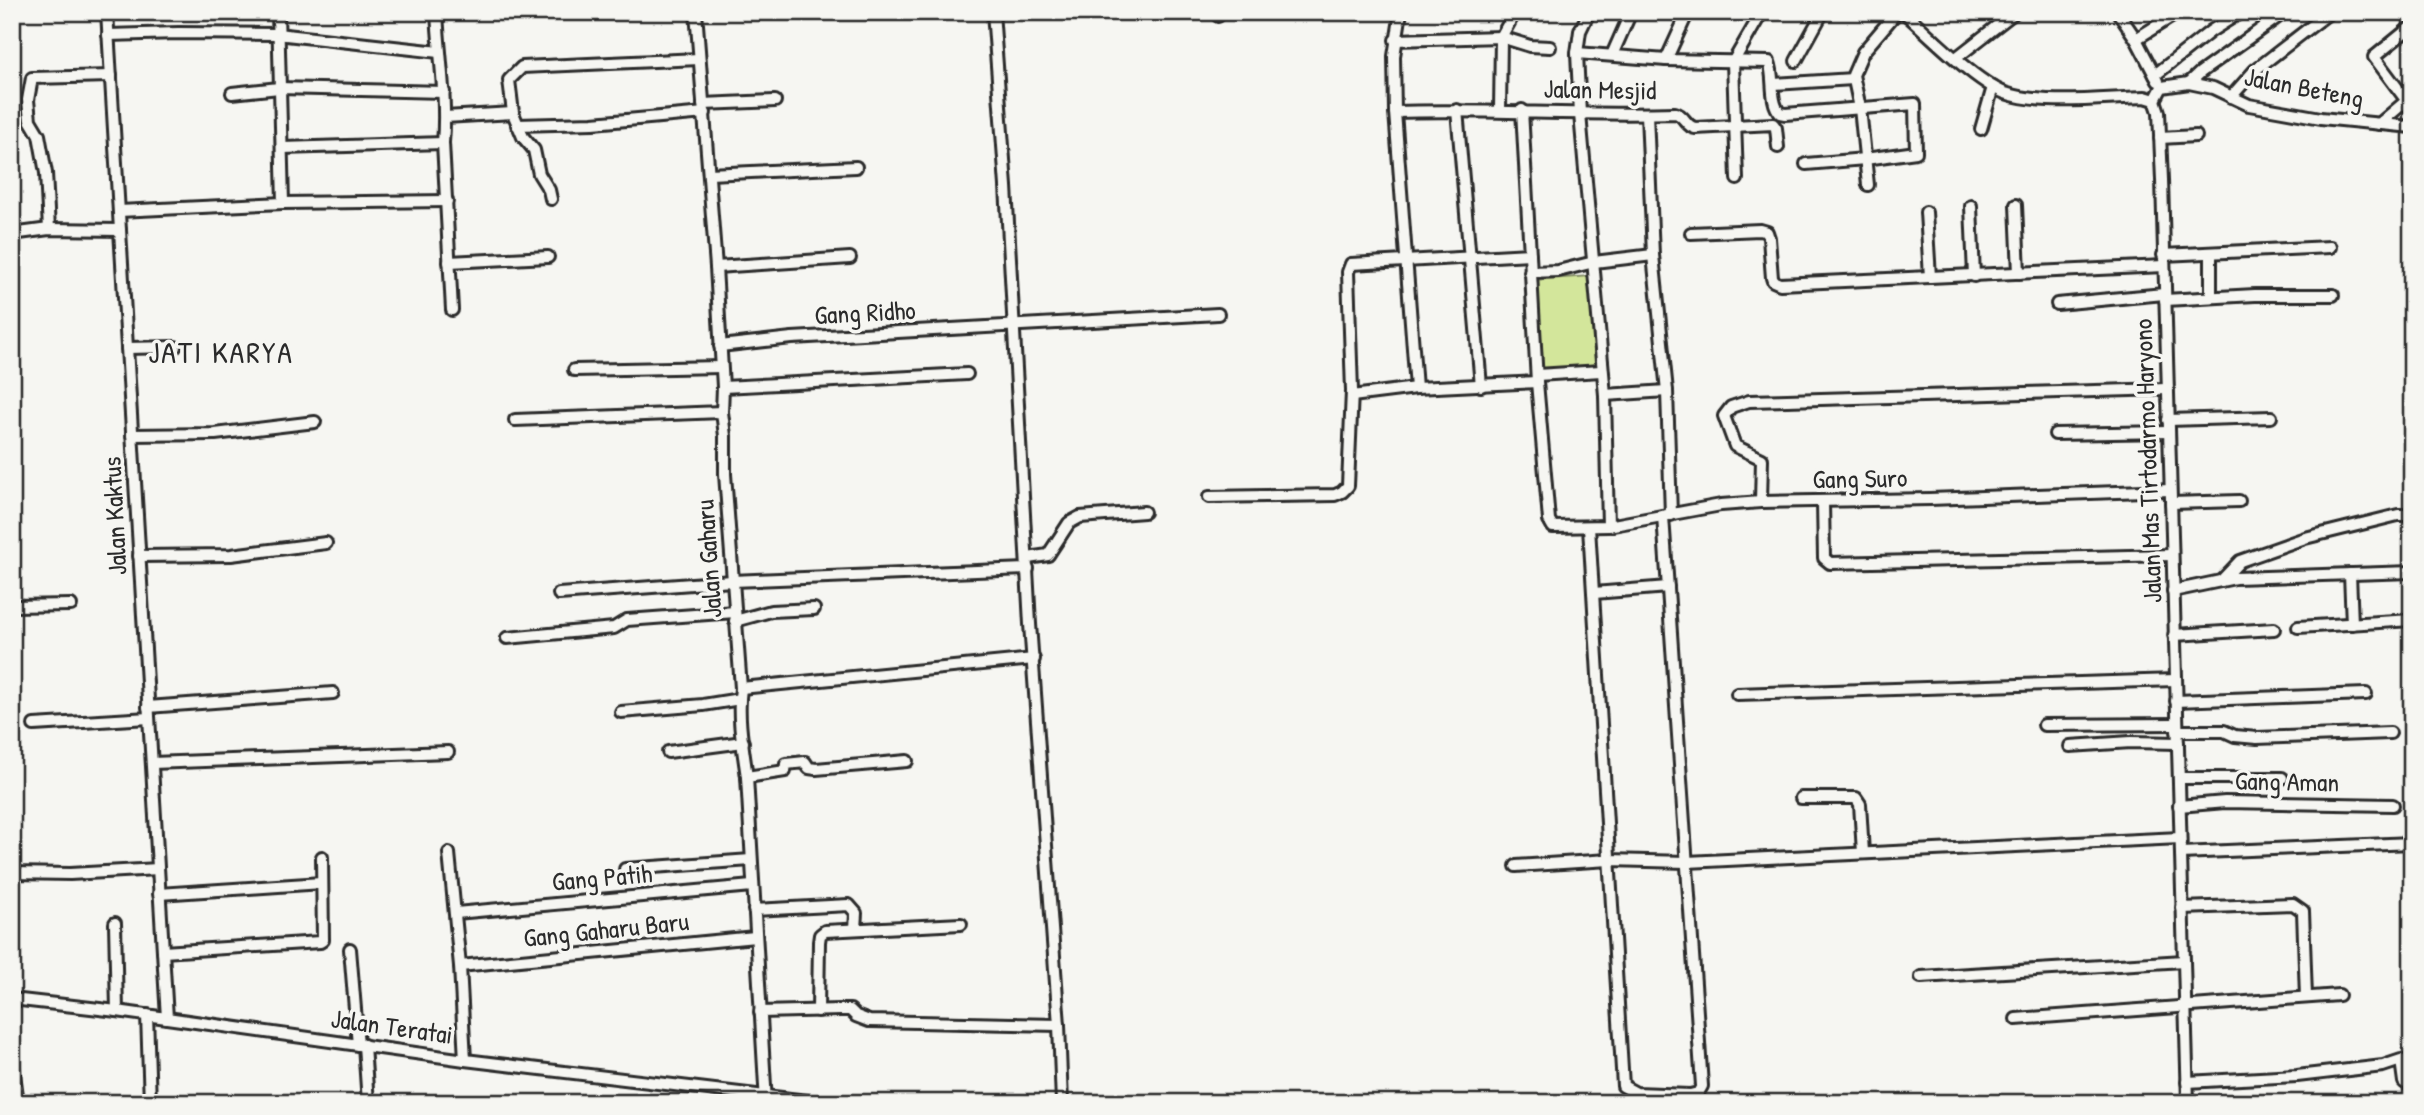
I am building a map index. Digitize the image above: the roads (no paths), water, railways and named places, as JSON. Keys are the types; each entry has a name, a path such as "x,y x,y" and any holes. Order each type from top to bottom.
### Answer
{"street":[{"name":"Jalan Kaktus","path":"107,12 167,1018"},
{"path":"278,12 283,203"},
{"path":"437,12 444,92 443,143 452,310"},
{"name":"Jalan Gaharu","path":"696,12 716,267 725,474 747,777 766,1099"},
{"path":"993,12 1062,1103"},
{"path":"1401,12 1395,40 1395,112 1416,388"},
{"path":"1500,110 1500,37 1515,12"},
{"path":"1589,12 1580,31 1577,53 1605,395 1608,526"},
{"path":"1612,55 1631,12"},
{"path":"1666,60 1688,12"},
{"path":"1737,179 1733,62 1762,12"},
{"path":"1796,61 1824,12"},
{"path":"1868,185 1860,108 1853,79 1863,52 1897,12"},
{"path":"1905,12 1993,87 2024,98 2145,97 2155,100 2162,87 2119,14"},
{"path":"1956,58 2015,12"},
{"path":"2136,39 2179,12"},
{"path":"2155,75 2211,31 2241,12"},
{"path":"2189,83 2285,12"},
{"path":"2231,97 2255,69 2330,12"},
{"path":"2379,124 2409,98 2374,57 2412,26"},
{"path":"108,35 277,34 439,52"},
{"path":"1395,40 1500,37 1530,46 1550,47"},
{"path":"1577,53 1666,60 1769,62 1774,84 1774,106 1780,113 1913,103 1915,106 1916,152 1806,164"},
{"path":"551,199 539,174 534,150 523,137 513,113 509,80 522,67 699,59"},
{"path":"49,229 46,173 39,135 30,120 28,100 32,78 111,76"},
{"path":"1774,84 1853,79"},
{"name":"Jalan Beteng","path":"2162,87 2189,83 2213,88 2249,105 2320,118 2412,128"},
{"path":"1981,129 1993,87"},
{"path":"232,93 279,88 444,92"},
{"name":"Jalan Mas Tirtodarmo Haryono","path":"2155,100 2159,108 2160,138 2187,1103"},
{"path":"517,125 593,123 775,101"},
{"path":"1457,110 1481,386"},
{"path":"1522,110 1537,378"},
{"name":"Jalan Mesjid","path":"1395,112 1522,110 1580,114 1680,114 1690,127 1695,128 1773,124 1776,128 1778,148"},
{"path":"445,117 513,113"},
{"path":"1647,114 1653,255 1667,391 1668,587 1702,1086 1698,1093"},
{"path":"2160,138 2196,136"},
{"path":"283,148 443,143"},
{"path":"709,174 856,167"},
{"path":"119,211 283,203 447,201"},
{"path":"2016,205 2019,273"},
{"path":"1971,206 1974,276"},
{"path":"1926,212 1930,277"},
{"path":"12,234 49,229 120,230"},
{"path":"1692,233 1767,232 1772,278 1776,283 1974,276 2163,261 2211,253 2330,247"},
{"path":"2211,253 2211,297"},
{"path":"1209,497 1335,495 1348,486 1352,396 1348,272 1351,264 1530,254"},
{"path":"1530,272 1558,271 1594,262 1653,255"},
{"path":"449,262 548,257"},
{"path":"716,267 850,258"},
{"path":"2057,304 2164,297 2333,295"},
{"name":"Gang Ridho","path":"720,346 792,338 1218,314"},
{"path":"127,348 175,347"},
{"path":"574,370 721,367"},
{"path":"1352,396 1416,388 1481,386 1601,371"},
{"path":"723,387 967,373"},
{"name":"Gang Suro","path":"1537,378 1549,520 1553,527 1608,526 1721,505 1761,502 2170,490"},
{"path":"1761,502 1762,459 1735,446 1724,416 1731,407 1749,401 2167,389"},
{"path":"1605,395 1667,391"},
{"path":"515,420 722,412"},
{"path":"2055,434 2271,417"},
{"path":"132,435 215,434 315,422"},
{"path":"2171,503 2239,500"},
{"path":"1824,502 1824,558 1830,563 2172,555"},
{"path":"559,594 1028,563 1047,555 1069,523 1080,517 1144,512"},
{"path":"2221,581 2240,561 2305,538 2398,515 2412,515"},
{"path":"1589,527 1623,1086 1636,1093 1677,1096 1698,1093"},
{"path":"139,556 231,555 326,543"},
{"path":"2173,591 2235,578 2412,572"},
{"path":"2350,574 2352,624"},
{"path":"1594,593 1668,587"},
{"path":"12,606 71,605"},
{"path":"507,638 614,628 627,620 735,617 771,611 814,609"},
{"path":"2298,627 2412,620"},
{"path":"2174,635 2274,629"},
{"path":"621,712 677,708 740,693 1034,659"},
{"path":"1737,694 2176,680"},
{"path":"34,725 333,693"},
{"path":"2176,701 2366,694"},
{"path":"2045,725 2177,727 2224,731 2235,736 2257,738 2390,733"},
{"path":"668,752 743,742"},
{"path":"2070,746 2131,742 2178,743"},
{"path":"152,763 448,752"},
{"path":"747,777 785,771 786,764 796,762 805,762 809,768 817,769 907,761"},
{"path":"2179,778 2282,778"},
{"path":"1801,798 1856,798 1860,804 1863,853"},
{"name":"Gang Aman","path":"2179,806 2225,802 2393,805"},
{"path":"1516,866 1609,860 1687,862 2180,838"},
{"path":"2181,853 2412,843"},
{"path":"449,853 460,966 464,1060"},
{"path":"163,952 320,942 323,940 322,856"},
{"path":"625,869 751,860"},
{"path":"12,873 70,874 158,869"},
{"path":"159,894 322,883"},
{"name":"Gang Patih","path":"456,913 752,886"},
{"path":"2182,908 2293,904 2299,906 2303,911 2306,996"},
{"path":"754,910 849,905 856,914 856,929"},
{"path":"115,923 117,1011"},
{"path":"818,1010 820,935 825,931 961,924"},
{"name":"Gang Gaharu Baru","path":"460,966 755,937"},
{"path":"350,949 368,1103"},
{"path":"1921,977 2184,961"},
{"path":"2016,1019 2339,995"},
{"name":"Jalan Teratai","path":"12,999 766,1099 824,1103"},
{"path":"760,1012 850,1010 856,1016 869,1021 1059,1024"},
{"path":"147,1015 150,1103"},
{"path":"12,1059 18,1103"},
{"path":"2187,1082 2297,1076 2383,1066 2407,1060 2404,1082 2412,1087"},
{"path":"1698,1093 1707,1103"}],"district":[{"name":"JATI KARYA","path":"221,352"}]}
